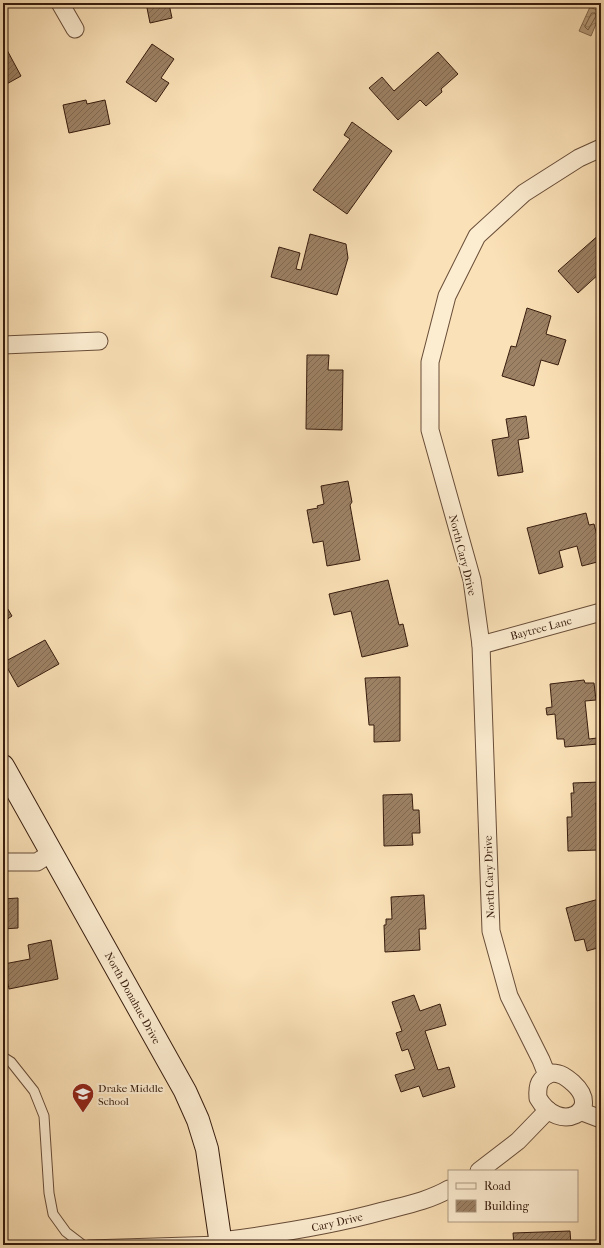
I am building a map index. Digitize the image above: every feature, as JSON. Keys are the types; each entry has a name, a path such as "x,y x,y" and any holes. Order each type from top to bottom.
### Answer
{"street":[{"path":"60,3 75,29"},
{"name":"North Cary Drive","path":"546,1075 542,1060 509,996 491,931 482,645 472,580 430,430 430,362 447,296 477,236 524,193 580,158 601,148"},
{"path":"3,345 98,341"},
{"name":"Baytree Lane","path":"482,645 601,612"},
{"name":"North Donahue Drive","path":"3,766 192,1105 207,1150 221,1243"},
{"path":"3,862 37,862 51,853"},
{"path":"552,1073 562,1074 582,1090 584,1101 580,1110 574,1116 563,1118 557,1116 548,1110 540,1101 537,1091 539,1082 546,1075 552,1073"},
{"path":"480,1170 518,1141 548,1110"},
{"path":"580,1110 601,1119"},
{"name":"Cary Drive","path":"221,1243 337,1224 432,1198 448,1189"}],"lane":[{"path":"3,1057 11,1062 34,1091 44,1116 49,1193 53,1214 66,1232 83,1245"},
{"path":"89,1245 221,1243"}],"water":[{"path":"590,7 601,12 591,36 579,31"}],"building":[{"path":"146,3 173,3 169,4 172,18 150,23"},
{"path":"152,44 174,59 161,78 169,83 156,102 126,82"},
{"path":"7,50 21,76 3,86 3,52"},
{"path":"438,52 458,74 441,89 442,92 426,106 420,100 398,120 369,88 382,77 394,91"},
{"path":"86,100 87,104 105,100 110,124 69,133 63,105"},
{"path":"352,122 392,151 347,214 313,190 350,139 344,135"},
{"path":"601,233 601,272 578,293 558,271"},
{"path":"310,234 346,244 348,258 337,295 271,277 279,247 300,253 296,269 301,270"},
{"path":"527,308 551,316 546,334 566,340 558,365 541,360 534,386 502,376 511,346 516,347"},
{"path":"307,355 329,355 328,370 343,370 342,430 306,429"},
{"path":"526,416 529,438 518,440 523,472 498,476 492,440 509,437 506,419"},
{"path":"348,481 352,502 350,505 360,560 327,566 323,541 313,543 307,510 318,508 317,506 324,504 321,486"},
{"path":"586,513 589,525 594,524 601,551 601,561 582,566 577,546 559,551 563,567 539,574 527,528"},
{"path":"388,580 399,625 403,624 408,646 362,657 351,611 334,615 329,594"},
{"path":"3,601 12,616 3,622"},
{"path":"45,640 59,664 18,687 4,662"},
{"path":"400,677 400,741 374,742 374,725 369,725 365,678"},
{"path":"584,680 585,683 594,683 596,700 585,701 589,739 597,738 598,744 565,747 564,739 557,739 555,714 547,715 546,708 552,707 550,684"},
{"path":"601,782 601,803 596,803 598,850 568,851 567,817 572,817 571,793 574,793 573,783"},
{"path":"412,794 413,810 419,810 420,833 412,833 413,845 384,846 383,795"},
{"path":"424,895 426,929 419,929 420,950 385,952 384,925 386,925 386,919 392,919 391,897"},
{"path":"18,898 18,928 3,929 3,899"},
{"path":"599,899 601,905 601,947 587,951 584,939 575,941 566,908"},
{"path":"51,940 58,979 9,989 4,964 30,959 28,945"},
{"path":"414,995 420,1011 440,1004 446,1025 425,1031 438,1070 449,1067 455,1087 423,1097 419,1086 401,1092 395,1075 415,1069 408,1049 402,1051 396,1033 402,1031 392,1002"},
{"path":"570,1231 571,1245 514,1245 513,1233"}],"place":[{"name":"Drake Middle School","path":"83,1114"}]}
